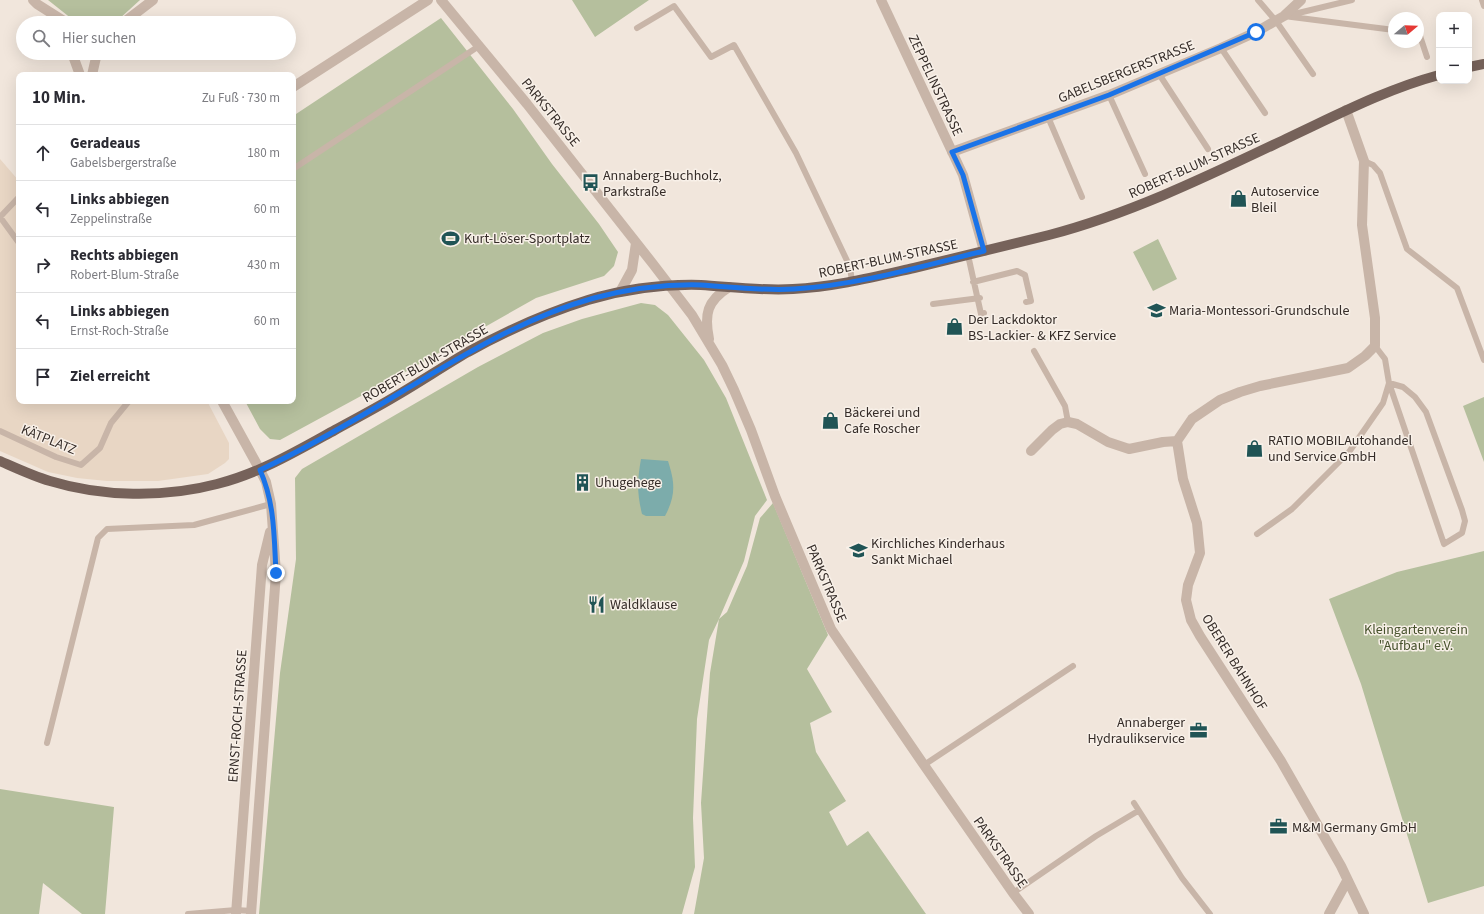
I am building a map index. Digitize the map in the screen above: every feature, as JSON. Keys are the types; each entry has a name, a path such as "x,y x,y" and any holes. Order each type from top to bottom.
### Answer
{"main road":[{"path":"1472,66 1484,64"},
{"name":"ROBERT-BLUM-STRASSE","path":"0,461 49,481 77,487 124,493 159,493 192,490 216,484 260,470 309,445 508,331 562,308 620,292 670,286 792,290 852,282 1072,229 1148,202 1221,170 1382,94 1436,76"}],"street":[{"path":"33,0 56,16"},
{"path":"132,16 153,0"},
{"path":"296,85 428,0"},
{"name":"PARKSTRASSE","path":"441,0 527,104 688,310 709,343 734,390 751,430 775,496 831,629 924,765 1029,914"},
{"name":"ZEPPELINSTRASSE","path":"881,0 963,175 984,251"},
{"name":"GABELSBERGERSTRASSE","path":"952,152 1109,95 1221,48 1280,19 1301,0"},
{"path":"75,60 79,72"},
{"path":"93,72 95,60"},
{"path":"1031,451 1052,430 1060,424 1068,422 1077,424 1108,442 1129,449 1177,440 1192,418 1220,400 1260,386 1348,368 1365,356 1375,346 1375,318 1362,225 1364,161 1346,110"},
{"path":"620,292 632,270 636,243"},
{"path":"709,343 706,321 709,307 717,294 728,287"},
{"name":"ERNST-ROCH-STRASSE","path":"224,404 266,482 273,520 276,573 251,913"},
{"name":"OBERER BAHNHOF","path":"1177,440 1183,479 1197,523 1200,553 1188,585 1186,600 1191,620 1281,761 1341,866 1364,914"},
{"name":"ERNST-ROCH-STRASSE","path":"236,912 262,565 273,520"},
{"path":"1329,914 1347,881"}],"lane":[{"path":"1258,0 1280,19 1313,74"},
{"path":"1280,19 1352,0"},
{"path":"1482,0 1484,6"},
{"path":"637,28 674,6 710,57 734,45 796,153 850,267 852,282"},
{"path":"1280,19 1388,29"},
{"path":"296,167 479,46"},
{"path":"1221,48 1265,113"},
{"path":"1424,48 1427,58"},
{"path":"1160,74 1208,149"},
{"path":"1109,95 1145,174"},
{"path":"1048,117 1082,197"},
{"path":"1364,161 1373,165 1380,173 1407,250 1457,288 1484,360"},
{"path":"16,200 1,213 16,238"},
{"path":"968,255 973,282 979,298 981,314 984,313"},
{"path":"973,282 1017,271 1025,275 1025,287 1031,301 1026,302"},
{"path":"933,304 979,298"},
{"path":"1375,346 1385,359 1389,383 1444,544 1462,532 1465,521 1462,510 1426,412 1416,397 1403,387 1389,383"},
{"path":"1034,351 1065,406 1068,422"},
{"path":"1257,534 1292,509 1349,452 1383,403 1389,383"},
{"name":"KÄTPLATZ","path":"0,431 56,457 81,465 100,448 111,423 127,404"},
{"path":"47,743 98,538 107,529 194,525 271,504"},
{"path":"924,765 1073,666"},
{"path":"1134,804 1182,878 1210,914"},
{"path":"1013,893 1096,836 1138,810"},
{"path":"188,914 236,912 251,913"}],"green space":[{"path":"48,0 140,0 122,16 68,16"},
{"path":"572,0 649,0 595,37"},
{"name":"Kurt-Löser-Sportplatz","path":"441,18 513,109 552,164 599,224 618,252 614,266 604,276 536,298 407,371 280,440 270,439 260,429 247,404 296,404 296,114"},
{"path":"1158,239 1177,279 1153,291 1133,252"},
{"path":"641,303 655,305 668,315 704,360 726,398 767,500 755,516 744,561 709,640 697,719 693,818 695,867 682,914 259,914 280,673 296,559 295,478 302,469 478,367 543,333 582,319"},
{"path":"1484,397 1484,462 1463,406"},
{"path":"773,503 828,635 807,669 832,712 810,723 816,752 846,801 829,812 847,846 868,831 926,914 694,914 704,858 701,803 710,673 719,619 727,612 747,566 760,518"},
{"name":"Kleingartenverein \"Aufbau\" e.V.","path":"1484,551 1484,886 1428,903 1361,684 1329,599 1397,572"},
{"path":"0,789 114,807 105,914 82,914 43,883 39,914 0,914"}],"shaded area":[{"path":"0,159 16,178 16,404 209,404 229,443 229,459 208,474 158,481 107,481 77,478 48,472 0,451"}],"water":[{"path":"641,459 668,461 672,476 673,495 669,509 665,516 646,516 642,514 638,487"}],"place":[{"name":"Annaberg-Buchholz, Parkstraße","path":"590,183"},
{"name":"Autoservice Bleil","path":"1238,199"},
{"name":"Kurt-Löser-Sportplatz","path":"451,238"},
{"name":"Maria-Montessori-Grundschule","path":"1156,310"},
{"name":"Der Lackdoktor BS-Lackier- & KFZ Service","path":"955,327"},
{"name":"Bäckerei und Cafe Roscher","path":"831,420"},
{"name":"RATIO MOBILAutohandel und Service GmbH","path":"1255,448"},
{"name":"Uhugehege","path":"582,482"},
{"name":"Kirchliches Kinderhaus Sankt Michael","path":"858,551"},
{"name":"Waldklause","path":"597,604"},
{"name":"Annaberger Hydraulikservice","path":"1198,730"},
{"name":"M&M Germany GmbH","path":"1279,827"}],"route":[{"path":"276,573 270,497 266,482 260,470 295,453 396,396 471,351 508,331 562,308 639,288 702,286 792,290 812,288 852,282 984,251 963,175 952,152 1109,95 1256,32"}]}
